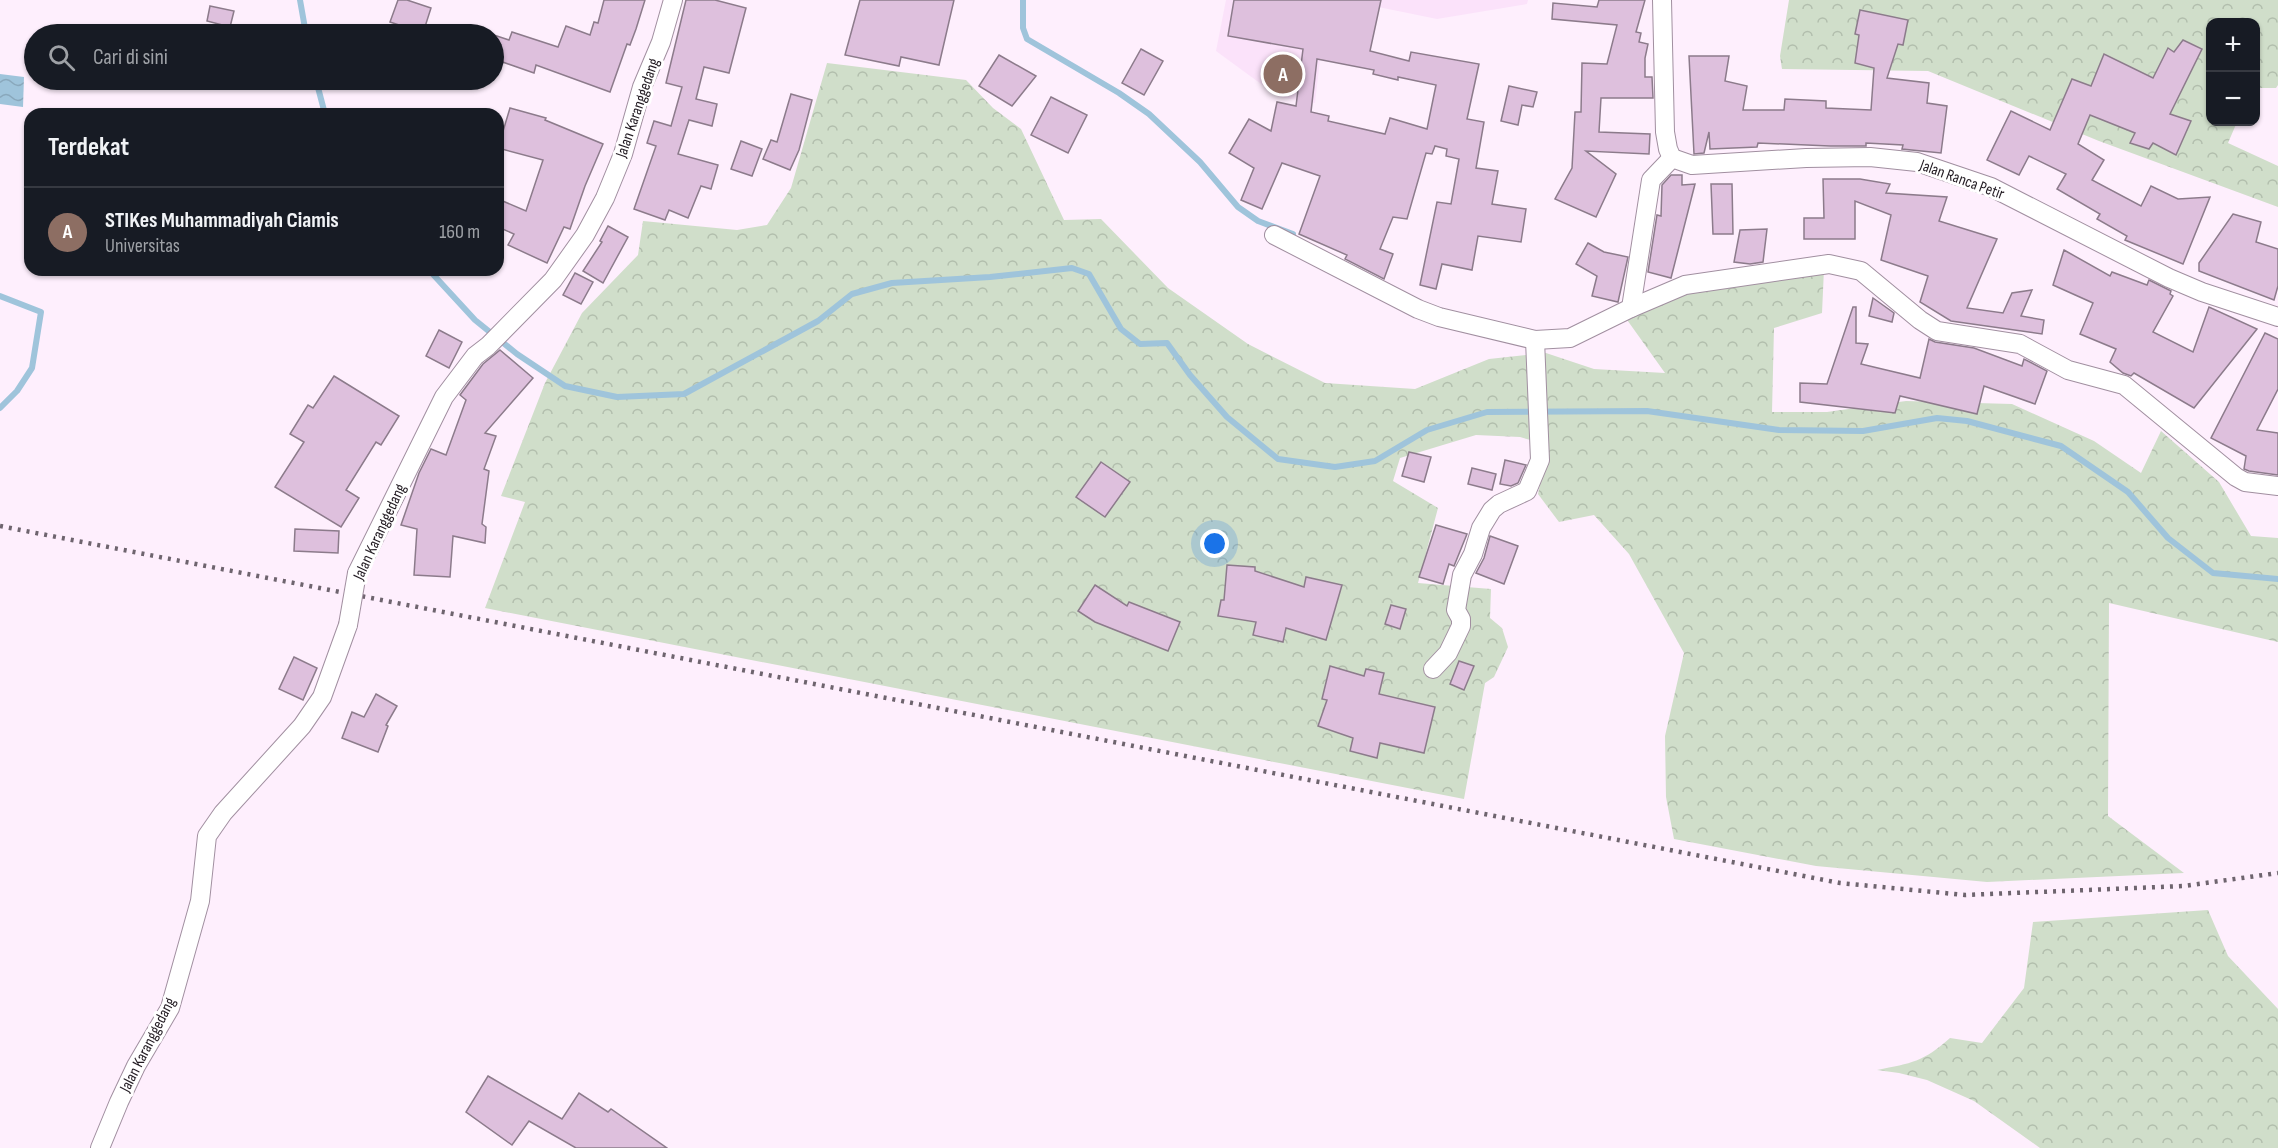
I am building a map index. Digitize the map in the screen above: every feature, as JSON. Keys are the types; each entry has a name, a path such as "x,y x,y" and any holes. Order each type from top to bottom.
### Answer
{"street":[{"name":"Jalan Karanggedang","path":"100,1148 136,1066 170,1008 200,901 207,836 223,813 302,726 322,696 348,625 357,573 444,398 475,356 488,346 554,280 585,235 605,198 623,154 642,87 661,42 673,0"},
{"path":"1630,308 1651,180 1672,158 1665,132 1662,0"},
{"name":"Jalan Ranca Petir","path":"1672,158 1692,165 1806,158 1870,157 1917,162 1990,187 2169,278 2213,296 2278,317"},
{"path":"1274,235 1418,309 1439,317 1535,340 1570,338 1630,308 1685,285 1829,264 1852,268 1861,271 1920,320 1938,331 2020,344 2068,370 2124,385 2236,477 2245,482 2278,486"},
{"path":"1433,669 1448,653 1461,626 1456,610 1462,575 1473,554 1481,528 1492,510 1499,504 1527,491 1538,471 1540,445 1535,340"}],"shaded area":[{"path":"1226,0 1327,0 1315,103 1279,97 1216,51"},
{"path":"1344,0 1528,0 1527,4 1437,19"}],"green space":[{"path":"1789,0 2278,0 2278,85 2276,88 2260,88 2260,18 2206,18 2206,126 2235,126 2228,143 2278,166 2278,207 2099,141 1928,71 1782,69 1780,56"},
{"path":"827,63 966,80 993,108 1021,129 1064,220 1101,219 1168,288 1248,344 1325,383 1415,389 1489,359 1546,353 1594,369 1665,373 1625,317 1699,286 1824,269 1822,313 1774,328 1772,412 1827,412 1906,401 2012,404 2094,441 2141,473 2161,431 2219,482 2251,536 2278,538 2278,642 2109,603 2108,816 2184,873 1987,882 1816,866 1674,839 1666,797 1665,736 1684,653 1629,554 1594,515 1559,522 1538,494 1548,445 1520,437 1476,435 1400,458 1393,481 1438,508 1418,583 1491,589 1490,618 1502,628 1508,647 1494,677 1485,683 1464,799 485,608 525,502 501,496 545,383 582,313 638,255 643,221 737,230 767,225 791,188"},
{"path":"2208,910 2228,956 2278,1009 2278,1148 2040,1148 1974,1101 1927,1080 1877,1070 1924,1057 1950,1038 1982,1043 2024,988 2033,922"}],"water":[{"path":"0,74 24,77 23,107 0,104"}],"building":[{"path":"398,0 407,0 431,8 426,24 390,22"},
{"path":"604,0 645,0 630,45 627,44 610,92 536,65 534,73 504,62 504,38 509,40 512,32 558,47 566,26 590,35 594,22 598,23"},
{"path":"686,0 715,0 746,8 729,73 704,67 696,99 717,104 712,126 689,120 678,154 718,165 711,189 701,186 688,218 669,210 665,220 634,209 656,146 647,143 654,121 671,126 682,87 666,83"},
{"path":"860,0 954,0 939,65 901,57 899,66 845,55"},
{"path":"1234,0 1381,0 1370,51 1409,61 1411,52 1479,64 1467,119 1484,122 1476,168 1498,171 1492,204 1526,209 1521,242 1478,236 1472,270 1442,264 1436,289 1420,285 1437,202 1451,204 1459,159 1446,156 1447,149 1435,146 1432,154 1426,153 1407,219 1393,217 1380,249 1393,254 1384,279 1345,259 1347,255 1299,234 1320,176 1282,163 1262,209 1241,200 1254,168 1229,153 1249,119 1271,131 1277,102 1296,106 1303,49 1228,36","holes":["1317,59 1374,70 1373,74 1436,85 1427,129 1390,118 1385,134 1328,121 1329,116 1311,112"]},
{"path":"1599,0 1645,0 1636,32 1641,33 1639,42 1648,44 1645,77 1652,77 1653,98 1601,98 1599,132 1650,134 1649,154 1586,151 1616,174 1596,217 1555,199 1572,168 1575,112 1581,112 1582,63 1607,64 1617,25 1552,19 1553,3 1597,7"},
{"path":"210,6 234,11 231,24 207,21"},
{"path":"1860,10 1908,20 1903,45 1898,44 1887,78 1929,83 1927,103 1947,106 1941,153 1902,149 1903,145 1866,143 1866,146 1830,146 1758,143 1757,147 1710,149 1709,132 1704,153 1694,154 1689,56 1729,56 1725,81 1747,86 1743,110 1784,110 1785,99 1826,101 1826,108 1871,110 1874,68 1855,63 1859,35 1855,34"},
{"path":"2183,40 2202,49 2170,114 2191,121 2176,155 2153,143 2149,149 2130,143 2135,133 2090,115 2078,144 2104,160 2092,180 2141,206 2151,186 2178,199 2210,197 2183,264 2125,240 2127,236 2097,219 2100,214 2057,189 2066,174 2029,156 2019,175 1987,160 2011,111 2050,130 2072,79 2091,86 2104,54 2153,78 2168,48 2174,52"},
{"path":"1141,49 1163,61 1144,95 1122,83"},
{"path":"999,55 1036,76 1012,106 979,86"},
{"path":"1509,86 1537,92 1533,107 1522,105 1518,125 1501,121"},
{"path":"791,94 812,100 799,150 790,170 763,159 771,140 777,142"},
{"path":"1051,97 1087,115 1068,153 1031,135"},
{"path":"510,108 546,118 545,120 603,144 570,229 564,227 547,263 508,245 514,234 504,230 504,202 526,211 543,160 504,150 504,128"},
{"path":"741,141 762,149 752,176 731,169"},
{"path":"1671,175 1682,175 1682,185 1695,184 1671,278 1648,272 1657,215 1661,216 1662,185"},
{"path":"1823,179 1860,179 1890,184 1886,193 1947,197 1939,221 1997,239 1967,308 2003,313 2012,293 2032,290 2021,316 2044,320 2042,334 1951,321 1920,302 1928,276 1881,260 1891,215 1855,201 1855,239 1804,239 1804,218 1824,218"},
{"path":"1711,184 1732,184 1733,234 1713,234"},
{"path":"2233,214 2261,222 2256,242 2278,249 2278,286 2274,300 2199,271 2199,263"},
{"path":"608,226 628,237 603,283 583,271 602,242 600,241"},
{"path":"1767,229 1763,262 1750,264 1734,262 1740,230"},
{"path":"1588,243 1604,252 1628,257 1618,302 1592,296 1597,276 1576,264"},
{"path":"2064,250 2110,276 2112,272 2147,285 2149,280 2171,291 2170,294 2173,296 2153,332 2193,352 2209,307 2257,329 2194,408 2134,373 2131,376 2123,373 2110,362 2116,349 2080,334 2093,303 2053,285"},
{"path":"575,273 593,282 581,304 563,295"},
{"path":"1873,298 1894,313 1892,322 1869,316"},
{"path":"1853,307 1856,307 1856,343 1868,344 1861,364 1920,378 1929,339 1974,348 2022,366 2024,359 2047,371 2035,404 1984,386 1977,414 1900,396 1895,413 1800,402 1800,383 1827,384"},
{"path":"439,330 462,342 449,368 426,356"},
{"path":"2265,333 2278,339 2278,389 2257,430 2278,433 2278,475 2244,469 2246,456 2211,438"},
{"path":"500,350 533,378 485,433 496,436 484,469 489,471 482,524 486,527 485,543 453,536 450,577 414,575 417,529 401,525 419,473 431,449 446,455 466,400 460,395 483,364"},
{"path":"334,376 399,416 381,445 376,442 346,490 359,498 341,527 275,487 304,442 290,434 308,405 313,408"},
{"path":"1409,452 1431,457 1424,482 1402,476"},
{"path":"1505,460 1526,465 1518,483 1511,486 1500,484"},
{"path":"1101,462 1130,482 1105,517 1076,497"},
{"path":"1472,468 1496,474 1492,490 1468,484"},
{"path":"1436,525 1467,534 1454,566 1449,564 1443,584 1419,577"},
{"path":"295,529 339,531 338,553 294,551"},
{"path":"1490,536 1518,546 1504,584 1476,573 1484,558"},
{"path":"1227,565 1255,567 1255,571 1304,587 1306,577 1342,585 1326,640 1286,628 1283,642 1253,635 1256,622 1218,616 1221,600 1224,600"},
{"path":"1095,585 1127,606 1129,602 1180,622 1168,651 1095,622 1078,611"},
{"path":"1391,605 1406,609 1400,629 1385,624"},
{"path":"294,657 317,668 303,700 279,689"},
{"path":"1459,661 1474,666 1464,690 1450,684"},
{"path":"1330,666 1364,676 1366,669 1384,673 1379,694 1435,707 1424,753 1380,743 1377,758 1350,751 1353,738 1318,726 1327,700 1322,699"},
{"path":"376,694 397,706 386,725 388,726 378,752 342,738 352,712 364,717"},
{"path":"488,1076 562,1119 579,1093 608,1112 611,1109 667,1148 576,1148 529,1121 512,1145 466,1112"}],"waterway":[{"path":"300,0 304,24"},
{"path":"1023,0 1023,28 1027,39 1119,93 1149,114 1200,162 1238,207 1258,221 1293,234"},
{"path":"319,90 323,108"},
{"path":"435,276 475,320 517,354 565,386 617,397 684,394 818,321 852,294 892,283 990,277 1072,268 1089,274 1121,329 1140,344 1167,343 1190,375 1227,417 1278,459 1335,467 1375,461 1427,430 1487,412 1647,411 1779,430 1863,431 1937,418 1967,421 2061,446 2128,492 2168,538 2213,573 2278,579"},
{"path":"0,296 41,312 32,368 17,391 0,408"}],"railway":[{"path":"0,526 1840,883 1965,895 2184,886 2278,873"}],"place":[{"name":"STIKes Muhammadiyah Ciamis","path":"1283,74"}]}
